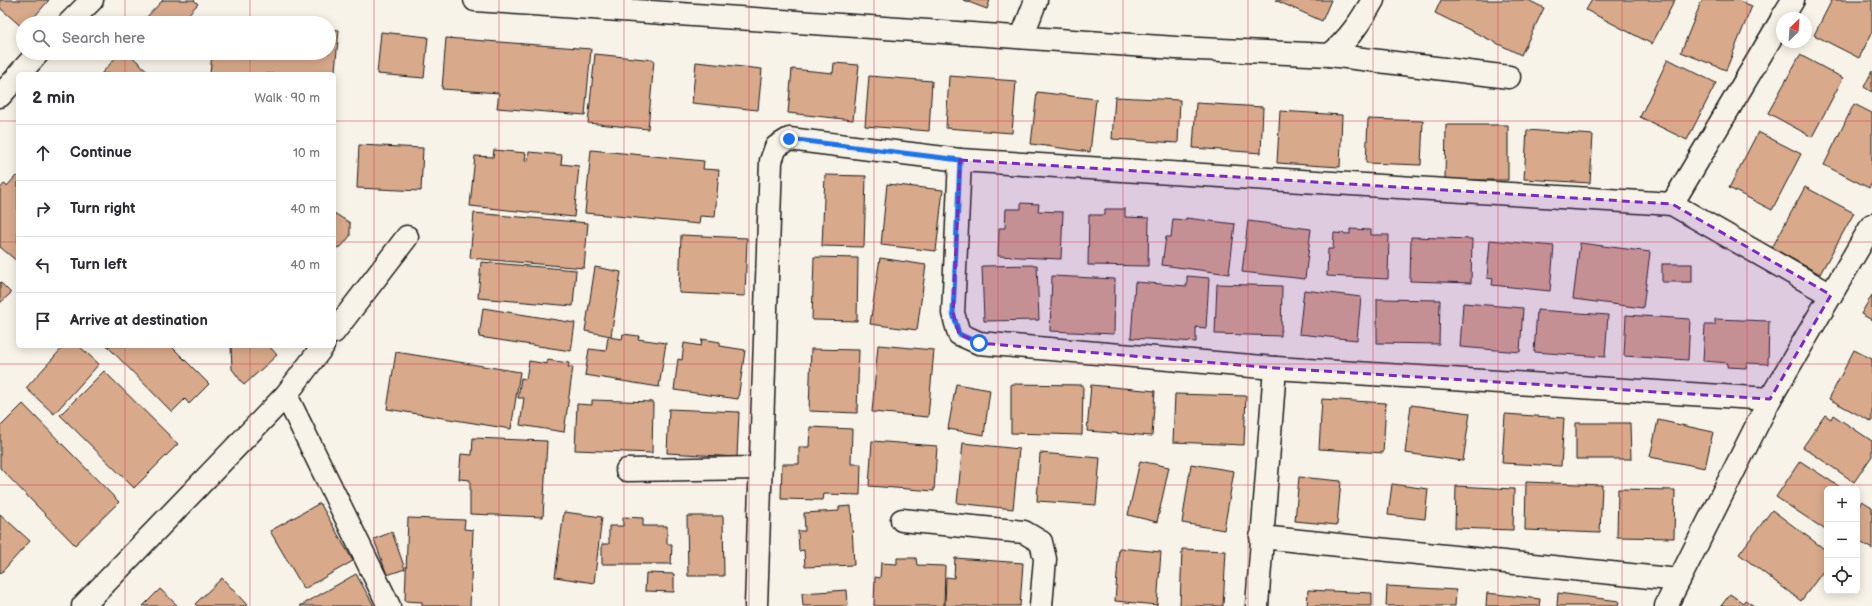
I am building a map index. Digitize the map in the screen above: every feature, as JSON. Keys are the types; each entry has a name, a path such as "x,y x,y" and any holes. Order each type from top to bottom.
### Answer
{"street":[{"path":"76,16 92,0"},
{"path":"475,0 696,7 1022,37 1176,48 1330,55 1510,77"},
{"path":"1022,37 1036,0"},
{"path":"1330,55 1346,42 1373,0"},
{"path":"1786,12 1793,0"},
{"path":"1672,204 1776,28"},
{"path":"22,72 32,60"},
{"path":"0,96 16,78"},
{"path":"756,606 771,161 776,147 789,139 960,160 1672,204 1831,295"},
{"path":"960,160 953,313 959,334 979,343 1275,368 1770,399"},
{"path":"1666,606 1770,399 1872,225"},
{"path":"336,329 407,237"},
{"path":"84,606 286,395 321,348"},
{"path":"1256,606 1275,368"},
{"path":"286,395 390,606"},
{"path":"627,470 761,468"},
{"path":"902,520 1024,532 1042,542 1045,559 1041,606"},
{"path":"1261,537 1679,580"}],"highlighted area":[{"path":"960,160 1672,204 1831,295 1770,399 1275,368 979,343 959,334 953,313"}],"building":[{"path":"0,0 49,0 35,16 16,16 16,22 0,8"},
{"path":"163,0 194,0 198,4 187,16 148,16"},
{"path":"963,0 990,0 987,9"},
{"path":"1275,0 1331,0 1322,21"},
{"path":"1441,0 1528,0 1544,8 1521,55 1435,13"},
{"path":"1592,0 1675,0 1652,44 1586,10"},
{"path":"1702,0 1737,0 1752,6 1726,70 1681,52"},
{"path":"1832,0 1872,0 1872,33 1859,58 1814,35"},
{"path":"336,30 339,30 336,60"},
{"path":"381,32 428,37 424,78 377,74"},
{"path":"446,38 591,49 585,115 497,108 499,93 442,89"},
{"path":"595,54 654,60 648,129 588,123"},
{"path":"1800,55 1843,78 1812,137 1768,113"},
{"path":"1668,59 1716,83 1687,140 1640,117"},
{"path":"114,60 136,60 149,72 103,72"},
{"path":"211,60 336,60 335,72 210,72"},
{"path":"696,62 762,69 758,110 692,103"},
{"path":"834,63 859,65 853,120 788,113 792,69 833,73"},
{"path":"1872,71 1872,92 1864,87"},
{"path":"869,76 932,81 929,131 865,126"},
{"path":"949,76 1016,81 1012,133 946,128"},
{"path":"1037,92 1096,99 1090,152 1031,144"},
{"path":"1115,97 1180,100 1178,143 1112,139"},
{"path":"1196,103 1263,107 1261,153 1193,148"},
{"path":"1854,104 1872,113 1872,183 1869,188 1824,165"},
{"path":"1280,111 1342,115 1340,167 1277,163"},
{"path":"1368,119 1423,121 1421,165 1366,163"},
{"path":"1446,125 1508,125 1508,180 1445,180"},
{"path":"1527,130 1593,135 1590,183 1524,179"},
{"path":"1758,132 1801,154 1772,210 1729,188"},
{"path":"359,145 423,148 421,191 357,188"},
{"path":"494,150 526,153 525,161 528,161 529,152 562,155 561,164 579,166 574,217 470,206 475,156 493,157"},
{"path":"591,150 704,161 703,169 719,170 715,217 700,216 699,224 585,213"},
{"path":"825,175 866,176 864,247 822,246"},
{"path":"16,176 16,260 0,247 0,189 4,184 7,186"},
{"path":"887,184 943,190 936,251 881,245"},
{"path":"1805,187 1854,213 1820,274 1772,248"},
{"path":"1021,203 1039,204 1038,211 1063,212 1061,259 998,256 999,228 1005,228 1006,209 1021,209"},
{"path":"1105,209 1125,209 1125,217 1149,218 1148,266 1088,265 1089,215 1105,215"},
{"path":"474,213 588,223 584,268 470,258"},
{"path":"336,214 350,223 350,236 342,246 336,248"},
{"path":"1186,218 1235,224 1229,274 1162,265 1166,237 1171,237 1173,219 1186,220"},
{"path":"1248,221 1311,229 1305,279 1242,272"},
{"path":"1350,229 1371,230 1371,235 1389,235 1388,279 1327,276 1328,249 1333,249 1334,233 1350,234"},
{"path":"681,235 747,238 745,296 679,293"},
{"path":"1411,237 1472,239 1471,283 1410,281"},
{"path":"1490,240 1554,246 1550,291 1492,285 1493,279 1487,278"},
{"path":"1580,243 1650,252 1643,308 1573,299"},
{"path":"814,257 858,258 857,321 812,320"},
{"path":"880,258 926,265 917,330 870,324"},
{"path":"481,262 576,270 573,306 478,298"},
{"path":"1662,264 1692,264 1692,282 1662,282"},
{"path":"1037,265 1039,320 984,321 982,266"},
{"path":"595,267 621,272 611,336 585,331"},
{"path":"1052,276 1115,279 1114,334 1050,331"},
{"path":"1187,276 1209,278 1206,328 1196,327 1196,342 1131,338 1135,282 1187,286"},
{"path":"0,282 11,293 0,303"},
{"path":"1217,284 1282,286 1281,336 1215,334"},
{"path":"1304,290 1361,297 1357,340 1299,334"},
{"path":"1872,295 1872,320 1861,314"},
{"path":"1377,299 1440,300 1439,344 1377,343"},
{"path":"1463,303 1523,308 1520,352 1460,347"},
{"path":"483,308 575,323 571,351 479,337"},
{"path":"1537,310 1608,315 1605,357 1534,352"},
{"path":"1626,315 1690,319 1688,360 1624,356"},
{"path":"1715,319 1769,321 1768,364 1747,363 1746,368 1727,367 1728,363 1703,361 1705,325 1715,325"},
{"path":"623,334 639,336 638,339 666,343 659,387 585,375 589,349 606,351 608,337 622,339"},
{"path":"702,339 720,342 720,346 745,350 738,399 674,390 678,359 682,360 684,343 701,346"},
{"path":"878,345 934,350 928,417 872,412"},
{"path":"62,348 81,348 99,364 54,414 26,388"},
{"path":"109,348 173,348 209,384 189,404 185,399 172,412"},
{"path":"231,348 271,348 277,355 244,385 232,369"},
{"path":"811,349 859,350 857,413 809,411"},
{"path":"1854,350 1872,359 1872,422 1829,399"},
{"path":"396,352 520,372 511,429 387,409"},
{"path":"547,360 569,363 568,367 573,367 564,432 520,425 524,398 518,398 521,378 526,379 529,361 547,364"},
{"path":"104,371 178,444 134,488 60,415"},
{"path":"956,384 990,390 984,435 948,429"},
{"path":"1011,384 1083,385 1082,435 1011,433"},
{"path":"1091,385 1155,391 1152,436 1087,431"},
{"path":"1175,394 1246,396 1244,445 1173,442"},
{"path":"1322,399 1386,403 1383,453 1319,449"},
{"path":"592,400 653,402 652,453 575,450 577,404 592,405"},
{"path":"23,404 119,502 75,545 0,468 0,427"},
{"path":"1411,405 1470,413 1463,461 1405,453"},
{"path":"669,409 739,412 737,457 667,453"},
{"path":"1505,414 1564,418 1561,466 1502,463"},
{"path":"1825,415 1831,419 1833,415 1872,441 1872,456 1854,482 1803,447"},
{"path":"1658,420 1713,432 1705,468 1650,457"},
{"path":"1576,423 1630,423 1631,459 1576,459"},
{"path":"810,427 852,429 851,464 861,464 860,495 824,494 823,500 781,499 782,464 799,464 799,447 809,447"},
{"path":"473,438 547,441 543,517 470,514 470,480 459,479 461,454 472,455"},
{"path":"872,441 937,446 934,491 869,486"},
{"path":"963,443 1019,449 1013,509 957,503"},
{"path":"1040,453 1100,458 1096,505 1037,501"},
{"path":"1140,461 1169,467 1157,522 1128,515"},
{"path":"1800,461 1838,486 1824,486 1824,529 1776,497"},
{"path":"1191,464 1234,471 1224,530 1182,523"},
{"path":"1299,477 1341,481 1337,525 1295,521"},
{"path":"1526,482 1602,485 1600,533 1525,530"},
{"path":"1392,484 1428,489 1425,519 1388,515"},
{"path":"1456,486 1514,489 1513,530 1455,528"},
{"path":"1618,489 1675,490 1674,538 1617,537"},
{"path":"1862,501 1872,507 1872,549 1860,542 1860,504"},
{"path":"320,503 353,561 304,589 270,531"},
{"path":"851,506 854,565 805,567 804,550 799,551 798,531 805,531 804,513 839,511 839,507"},
{"path":"1772,510 1824,549 1824,570 1801,601 1739,554"},
{"path":"564,512 602,517 594,583 555,577"},
{"path":"0,514 30,541 0,574"},
{"path":"687,516 723,516 724,576 688,576"},
{"path":"623,517 643,518 643,526 667,526 667,544 672,544 671,564 602,564 602,544 609,544 609,526 623,526"},
{"path":"408,518 465,520 464,529 473,530 470,606 422,606 422,602 405,601"},
{"path":"392,532 405,569 387,575 374,539"},
{"path":"1119,548 1161,552 1157,605 1115,601"},
{"path":"1182,549 1226,551 1223,606 1180,606"},
{"path":"897,558 916,558 917,565 945,566 944,606 874,606 875,577 880,578 881,563 897,564"},
{"path":"955,558 1023,563 1020,606 945,606 946,577 954,578"},
{"path":"646,573 674,574 674,592 645,591"},
{"path":"356,574 374,606 300,606"},
{"path":"222,578 248,606 197,606 195,604"},
{"path":"1387,586 1456,590 1455,606 1386,606"},
{"path":"160,589 178,606 143,606"},
{"path":"847,590 848,606 803,606 802,593"},
{"path":"1308,590 1372,593 1372,606 1307,606"},
{"path":"1487,593 1540,599 1539,606 1486,606"},
{"path":"1558,593 1619,601 1618,606 1557,606"},
{"path":"1730,594 1743,603 1745,600 1754,606 1721,606"}],"route":[{"path":"789,139 960,160 953,313 959,334 979,343"}]}
